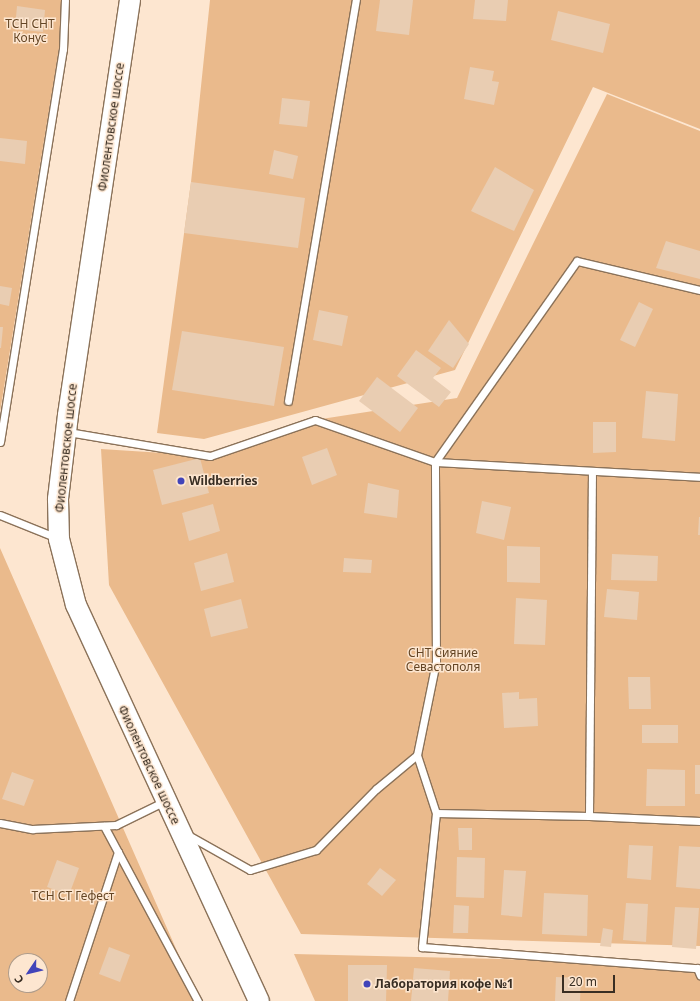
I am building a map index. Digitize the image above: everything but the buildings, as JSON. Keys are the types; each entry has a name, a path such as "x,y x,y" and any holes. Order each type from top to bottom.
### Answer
{"main road":[{"name":"Фиолентовское шоссе","path":"130,0 66,431 58,499 59,539 76,605 178,830 259,1001"}],"lane":[{"path":"0,442 63,49 65,0"},
{"path":"288,401 356,0"},
{"path":"699,971 422,947 436,813 417,755 436,662 434,462 577,261 700,290"},
{"path":"66,431 210,456 315,420 434,462 700,477"},
{"path":"589,816 592,471"},
{"path":"0,514 59,539"},
{"path":"178,830 250,870 316,850 376,789 417,755"},
{"path":"0,823 32,829 116,825 165,801"},
{"path":"436,813 589,816 700,821"},
{"path":"104,826 198,1001"},
{"path":"69,1001 118,852"}],"green space":[{"name":"ТСН СНТ Конус","path":"0,0 64,0 59,48 0,412"},
{"path":"210,0 700,0 700,129 593,87 455,370 204,439 157,433 191,182"},
{"name":"СНТ Сияние Севастополя","path":"607,94 700,131 700,946 301,934 109,585 101,449 210,456 315,420 457,398"},
{"name":"ТСН СТ Гефест","path":"0,548 199,1001 0,1001"},
{"path":"294,954 700,964 700,1001 315,1001"}],"place":[{"name":"Wildberries","path":"181,481"},
{"name":"Лаборатория кофе №1","path":"367,984"}]}
